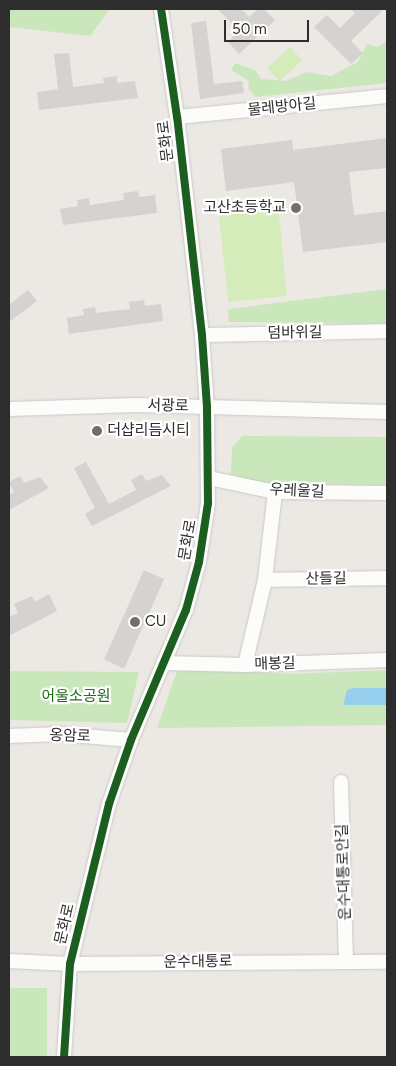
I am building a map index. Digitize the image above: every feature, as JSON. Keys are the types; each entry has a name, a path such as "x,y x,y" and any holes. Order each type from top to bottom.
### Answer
{"street":[{"name":"문화로","path":"64,1057 70,964 109,804 131,740 186,610 199,562 209,478 207,406 202,335 177,117 161,9"},
{"name":"물레방아길","path":"177,117 387,96"},
{"name":"덤바위길","path":"202,335 387,331"},
{"name":"서광로","path":"9,410 207,406 387,412"},
{"name":"우레울길","path":"209,478 275,492 387,493"},
{"path":"245,665 265,580 275,492"},
{"name":"산들길","path":"265,580 387,578"},
{"name":"매봉길","path":"164,663 245,665 387,660"},
{"name":"옹암로","path":"9,736 61,734 131,740"},
{"name":"운수대통로안길","path":"341,782 346,962"},
{"name":"운수대통로","path":"9,961 70,964 387,962"}],"green space":[{"path":"9,9 110,9 90,36 9,27"},
{"path":"387,41 387,83 256,97 248,88 249,81 231,70 235,63 255,70 261,79 286,81 307,72 331,76 358,62 367,44 378,47"},
{"path":"290,47 302,60 280,81 267,68"},
{"path":"278,204 287,296 228,302 219,215 228,214 228,209"},
{"path":"387,289 387,324 229,322 228,309"},
{"path":"242,436 387,437 387,485 258,483 231,474 232,448"},
{"path":"178,668 289,674 387,670 387,725 157,728"},
{"name":"어울소공원","path":"9,671 139,672 127,723 9,720"},
{"path":"9,988 47,988 47,1057 9,1057"}],"water":[{"path":"353,688 387,688 387,705 343,705 347,690"}],"building":[{"path":"218,9 241,9 249,17 258,9 264,9 275,20 239,54 228,42 239,31"},
{"path":"350,9 384,9 351,41 363,53 351,64 314,27 327,15 340,28 355,13"},
{"path":"206,21 214,84 242,81 244,93 200,99 191,23"},
{"path":"69,53 73,87 104,83 103,78 117,76 117,83 135,81 138,98 39,110 37,92 58,89 54,54"},
{"path":"387,138 387,168 349,172 354,215 387,211 387,242 303,252 294,182 226,191 221,149 292,140 293,150"},
{"path":"138,191 139,197 155,195 157,213 63,225 60,209 78,206 77,200 89,198 90,205 124,200 123,193"},
{"path":"28,290 37,301 9,322 9,305"},
{"path":"144,300 145,306 161,304 163,321 69,334 67,318 84,315 83,309 95,307 96,313 130,309 129,302"},
{"path":"86,462 109,504 136,490 131,480 142,474 146,481 162,475 171,486 92,526 85,514 95,508 74,468"},
{"path":"20,476 24,483 40,477 49,488 9,510 9,495 14,492 9,482"},
{"path":"144,570 164,579 124,668 104,660"},
{"path":"49,594 57,611 9,636 9,617 18,613 14,604 32,596 35,602"}],"cycle path":[{"path":"64,1057 70,964 109,804 131,740 186,610 199,562 208,503 207,407 202,335 177,117 161,9"}],"place":[{"name":"고산초등학교","path":"296,208"},
{"name":"더샵리듬시티","path":"97,431"},
{"name":"CU","path":"135,622"}]}
